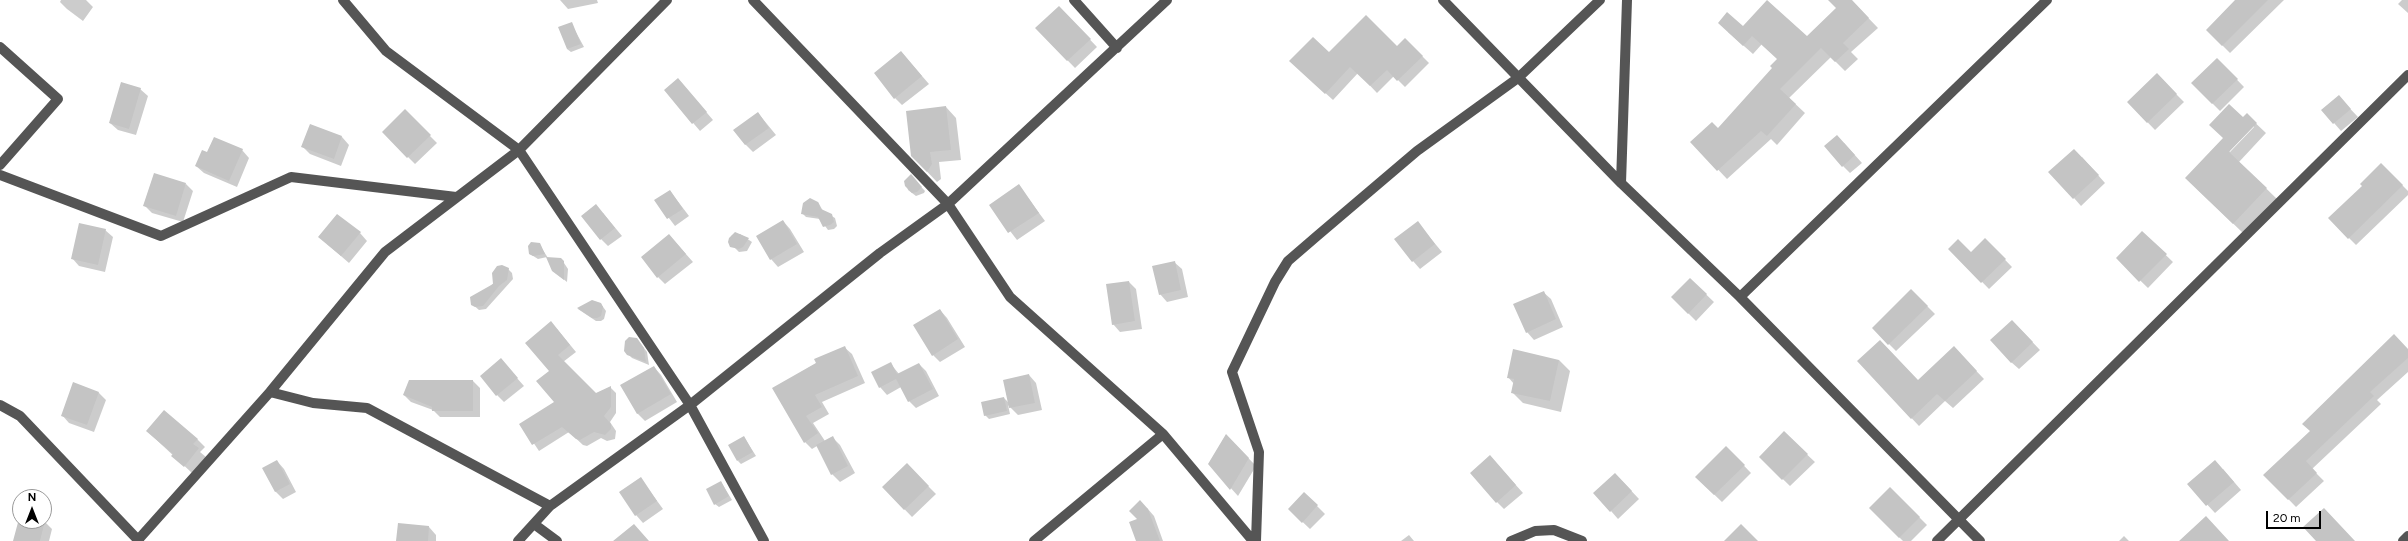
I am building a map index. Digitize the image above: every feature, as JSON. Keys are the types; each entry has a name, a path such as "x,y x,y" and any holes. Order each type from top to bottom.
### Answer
{"street":[{"path":"343,0 386,51 519,150 690,405 764,541"},
{"path":"0,405 20,416 138,541 270,392 385,252 519,150 667,0"},
{"path":"753,0 948,204 1010,297 1163,434 1254,541"},
{"path":"1074,0 1117,48"},
{"path":"518,541 550,506 690,405 880,253 948,204 1167,0"},
{"path":"1443,0 1622,183 1740,297 1980,541"},
{"path":"1254,541 1259,452 1232,372 1275,282 1288,261 1411,156 1518,78 1600,0"},
{"path":"1622,183 1627,0"},
{"path":"1740,297 2047,0"},
{"path":"0,46 58,99 0,165"},
{"path":"1937,541 2408,75"},
{"path":"0,175 161,236 291,177 456,197"},
{"path":"270,392 312,403 366,408 550,506"},
{"path":"1034,541 1163,434"},
{"path":"534,524 557,541"},
{"path":"1511,541 1535,531 1554,530 1582,541"},
{"path":"2403,541 2408,536"}],"building":[{"path":"1767,0 1807,36 1836,8 1828,0 1852,0 1869,18 1843,43 1849,49 1835,62 1821,48 1780,89 1796,104 1767,136 1761,131 1717,171 1690,142 1712,122 1718,128 1772,68 1770,66 1777,59 1752,36 1743,46 1718,23 1727,12 1743,26"},
{"path":"2235,0 2268,0 2222,46 2206,30"},
{"path":"1059,6 1091,39 1067,61 1035,28"},
{"path":"1366,15 1397,46 1405,38 1423,56 1397,81 1387,70 1370,86 1350,67 1325,94 1289,61 1313,37 1329,52"},
{"path":"572,22 581,44 567,49 558,27"},
{"path":"901,51 922,76 894,99 874,73"},
{"path":"2217,58 2238,79 2212,104 2191,83"},
{"path":"2157,73 2177,94 2147,123 2127,102"},
{"path":"678,78 707,112 692,124 664,90"},
{"path":"121,82 141,88 129,129 109,123"},
{"path":"2339,95 2351,109 2333,124 2321,110"},
{"path":"2229,104 2243,117 2247,113 2257,123 2229,152 2267,188 2233,224 2185,178 2223,138 2209,125"},
{"path":"946,106 951,150 930,152 932,164 927,172 911,156 906,111"},
{"path":"405,109 431,135 407,158 382,132"},
{"path":"758,112 769,128 745,145 733,130"},
{"path":"310,124 342,136 334,159 301,147"},
{"path":"1837,135 1855,155 1842,167 1824,146"},
{"path":"214,137 243,149 229,181 195,166 202,150 207,152"},
{"path":"2074,149 2099,175 2073,199 2048,172"},
{"path":"2381,163 2403,185 2348,239 2328,218 2362,186 2360,184"},
{"path":"154,173 186,183 176,216 143,206"},
{"path":"911,174 922,187 917,192 912,193 905,186 904,181"},
{"path":"1019,184 1039,213 1008,233 989,205"},
{"path":"670,190 683,209 667,219 654,200"},
{"path":"810,198 818,202 821,209 832,214 834,222 823,227 818,217 801,214 803,203"},
{"path":"596,204 615,228 600,240 581,216"},
{"path":"337,214 361,232 341,256 318,237"},
{"path":"783,220 797,244 770,260 756,236"},
{"path":"1418,221 1435,244 1412,262 1394,239"},
{"path":"79,223 106,229 98,265 71,259"},
{"path":"2142,231 2167,254 2139,282 2116,258"},
{"path":"735,232 749,238 743,247 739,249 730,247 728,242 729,238"},
{"path":"669,234 686,254 657,278 641,257"},
{"path":"1985,238 2006,259 1981,283 1948,249 1958,239 1971,252"},
{"path":"531,242 540,243 545,254 533,256 529,254 528,246"},
{"path":"546,257 561,258 564,261 564,280 552,271"},
{"path":"1175,261 1181,290 1159,295 1152,266"},
{"path":"502,265 509,268 507,280 499,286 483,306 475,307 471,305 470,297 493,284 492,273 497,266"},
{"path":"1690,278 1707,294 1688,314 1671,297"},
{"path":"1129,281 1135,321 1112,325 1106,284"},
{"path":"1911,289 1928,306 1888,345 1872,328"},
{"path":"1544,291 1556,319 1526,333 1513,304"},
{"path":"592,300 601,303 603,307 601,316 597,318 592,318 577,308"},
{"path":"940,309 958,339 932,356 913,325"},
{"path":"2012,320 2033,342 2011,363 1990,340"},
{"path":"551,321 570,345 558,355 596,393 611,386 611,407 604,416 611,424 611,429 605,435 594,432 580,440 576,439 562,427 532,445 519,424 554,402 536,381 549,371 525,343"},
{"path":"2394,334 2408,349 2408,358 2370,392 2374,396 2306,461 2317,473 2288,500 2263,475 2310,431 2302,424"},
{"path":"629,337 637,338 644,348 646,362 627,355 624,351 625,341"},
{"path":"1880,340 1918,380 1954,346 1977,371 1945,401 1937,394 1911,419 1857,361"},
{"path":"845,346 858,376 815,395 822,407 806,416 818,433 804,443 772,388 816,363 814,359"},
{"path":"1513,349 1559,360 1550,401 1511,393 1514,379 1507,378"},
{"path":"501,358 518,378 496,396 480,376"},
{"path":"891,362 897,374 919,363 933,389 908,402 896,379 879,388 871,372"},
{"path":"654,366 671,394 637,414 620,385"},
{"path":"1029,374 1035,403 1009,408 1003,380"},
{"path":"409,380 473,380 473,411 432,411 432,407 403,395"},
{"path":"73,382 99,392 87,425 61,416"},
{"path":"1004,397 1007,411 984,416 981,402"},
{"path":"164,410 198,439 193,444 199,448 184,467 171,456 173,454 146,431"},
{"path":"1784,431 1808,454 1782,480 1759,457"},
{"path":"1226,434 1249,458 1230,490 1208,464"},
{"path":"744,436 753,452 737,461 728,445"},
{"path":"833,436 848,466 831,475 816,445"},
{"path":"1726,446 1745,465 1714,495 1695,477"},
{"path":"1490,455 1516,485 1496,503 1470,473"},
{"path":"277,460 290,484 275,492 262,468"},
{"path":"2215,460 2234,482 2206,506 2187,484"},
{"path":"907,463 929,486 904,510 882,487"},
{"path":"1615,473 1632,491 1610,512 1593,493"},
{"path":"641,477 657,501 635,516 619,492"},
{"path":"721,481 729,496 714,505 706,489"},
{"path":"1890,487 1920,517 1899,538 1869,508"},
{"path":"1304,492 1318,505 1302,523 1288,509"},
{"path":"1140,500 1148,509 1160,541 1136,541 1129,522 1137,519 1129,511"},
{"path":"2324,508 2355,541 2316,541 2303,527"},
{"path":"2206,516 2229,541 2179,541"},
{"path":"398,523 429,526 428,541 396,541"},
{"path":"634,524 649,541 613,541"},
{"path":"1741,524 1758,541 1724,541"},
{"path":"16,529 43,529 40,541 13,541"}]}
